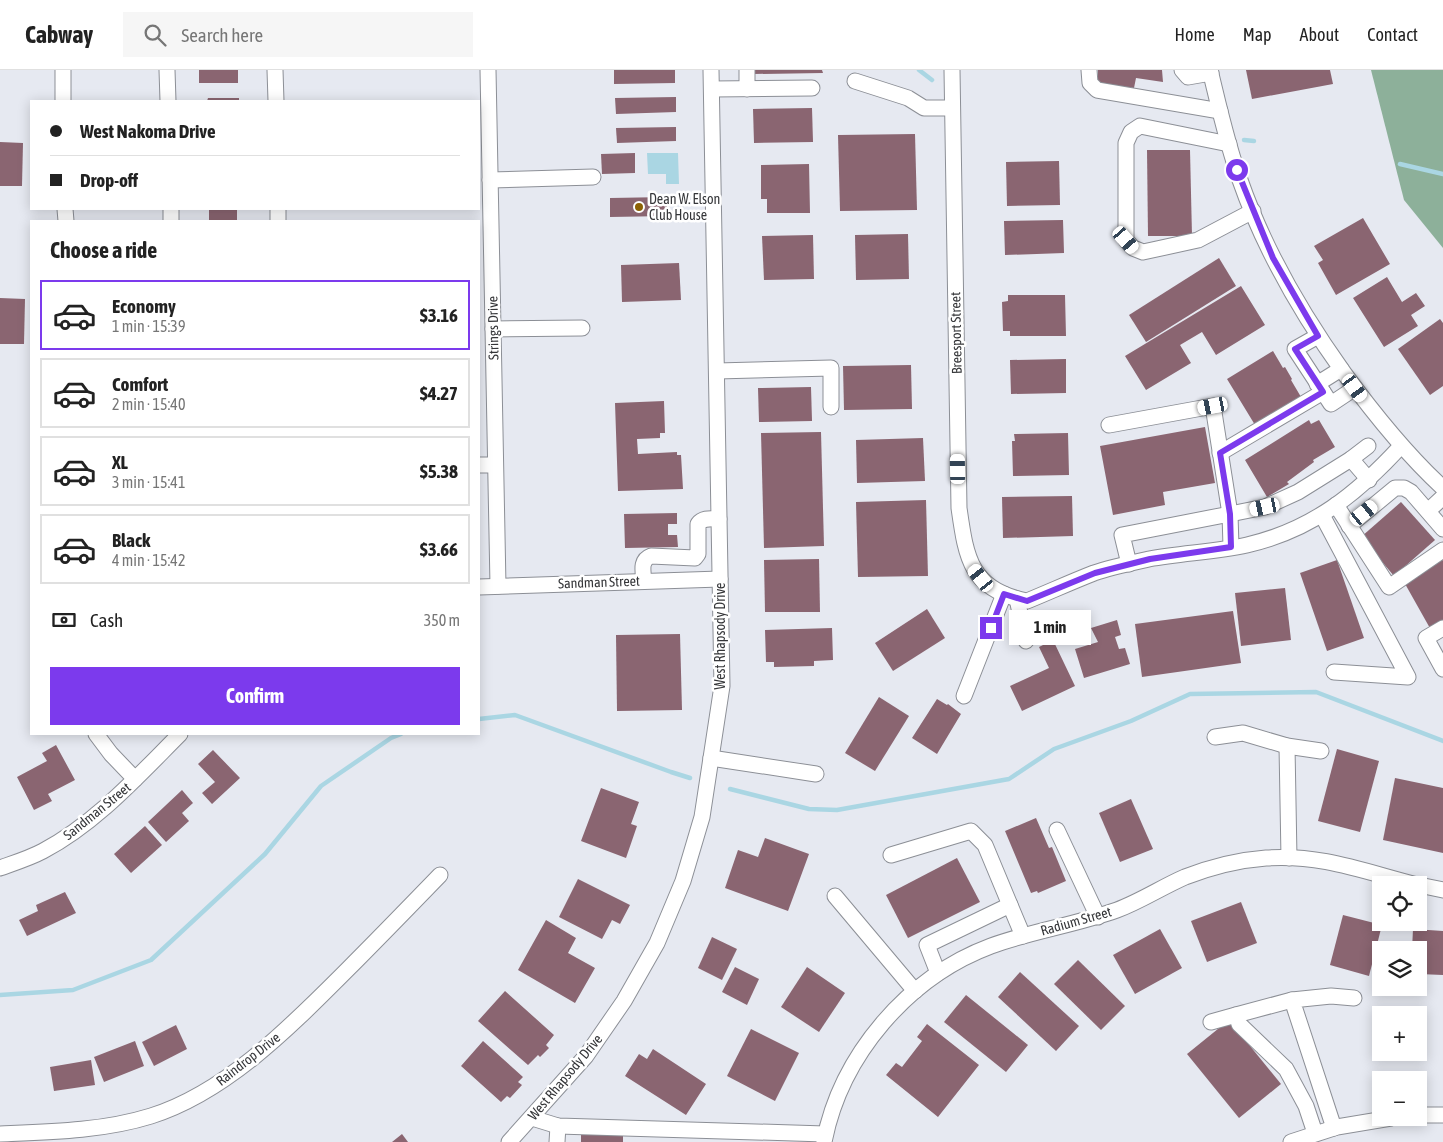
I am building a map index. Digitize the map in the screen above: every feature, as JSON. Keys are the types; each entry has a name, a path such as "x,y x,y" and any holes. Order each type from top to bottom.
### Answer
{"street":[{"path":"62,70 63,100"},
{"path":"167,70 168,100"},
{"path":"275,70 276,100"},
{"name":"Strings Drive","path":"488,70 498,586"},
{"name":"West Rhapsody Drive","path":"509,1142 586,1056 624,1001 657,943 683,881 702,817 722,686 711,70"},
{"path":"747,70 747,89"},
{"name":"Breesport Street","path":"952,70 959,508 965,546 973,568 990,588 1011,597"},
{"path":"1089,70 1090,82 1097,90 1220,111"},
{"path":"1182,70 1188,77 1210,72 1241,182 1273,258 1318,336 1371,410 1401,446 1443,488"},
{"path":"855,81 908,98 924,108 952,108"},
{"path":"712,89 812,88"},
{"path":"1229,144 1140,126 1131,132 1126,143 1126,240 1133,248 1143,252 1198,240 1253,211"},
{"path":"490,180 593,177"},
{"path":"493,329 582,328"},
{"path":"1318,336 1295,349 1330,404 1355,388"},
{"path":"717,370 830,368 830,408"},
{"path":"1220,453 1320,388 1341,369"},
{"path":"1109,426 1213,406 1230,514 1231,547"},
{"path":"1128,564 1122,535 1265,507 1298,492 1351,459 1368,446"},
{"path":"1011,597 1027,601 1095,573 1128,564 1231,547 1272,538 1322,515 1369,480 1401,446"},
{"path":"1351,459 1369,480"},
{"path":"480,465 496,465"},
{"path":"1349,526 1395,488 1404,488 1411,492 1443,529"},
{"path":"1428,511 1443,497"},
{"path":"1336,505 1389,587 1443,550"},
{"path":"1322,515 1408,676 1334,672"},
{"path":"644,581 643,563 647,558 651,556 695,558 698,554 698,524 700,520 719,519"},
{"name":"Sandman Street","path":"480,587 720,579"},
{"path":"1011,597 1026,641"},
{"path":"964,696 1011,597"},
{"path":"1443,628 1426,638 1443,669"},
{"path":"1215,737 1243,733 1287,746 1321,751"},
{"path":"97,735 111,754 135,779"},
{"name":"Sandman Street","path":"0,868 43,851 97,814 179,735"},
{"path":"1287,746 1290,858"},
{"path":"711,758 816,774"},
{"path":"1057,830 1098,917"},
{"path":"891,856 971,831 985,845 1023,936"},
{"name":"Radium Street","path":"824,1138 845,1080 859,1055 882,1025 915,991 963,959 989,947 1023,936 1085,921 1120,909 1185,877 1211,868 1247,861 1290,858 1320,860 1347,865 1386,876"},
{"name":"Raindrop Drive","path":"0,1134 117,1125 152,1116 205,1092 230,1075 296,1022 440,875"},
{"name":"Radium Street","path":"1427,887 1443,890"},
{"path":"835,896 915,991"},
{"path":"938,974 927,945 1010,904"},
{"path":"1212,1022 1292,1000 1331,996 1354,998"},
{"path":"1292,1000 1334,1128"},
{"path":"1236,1014 1239,1024 1286,1070 1306,1106 1315,1134"},
{"path":"1427,1115 1443,1115"},
{"path":"532,1118 558,1126 824,1138"},
{"path":"1291,1142 1334,1128 1372,1121"},
{"path":"557,1142 558,1126"}],"green space":[{"path":"1371,70 1443,70 1443,248 1404,200"}],"water":[{"path":"647,153 678,153 679,184 666,184 666,174 648,174"}],"building":[{"path":"199,70 238,70 238,83 199,83"},
{"path":"614,70 675,70 675,83 614,84"},
{"path":"753,70 822,70 823,73 754,74"},
{"path":"1098,70 1162,70 1163,82 1136,78 1134,88 1098,83"},
{"path":"1246,70 1330,70 1333,84 1252,99"},
{"path":"676,97 676,112 616,114 615,98"},
{"path":"208,98 239,98 239,100 207,100"},
{"path":"812,108 813,142 754,143 753,109"},
{"path":"676,127 676,141 617,143 616,128"},
{"path":"915,134 917,210 840,211 838,135"},
{"path":"0,142 23,143 22,186 0,186"},
{"path":"1147,150 1190,150 1192,236 1148,236"},
{"path":"635,153 635,173 602,174 601,154"},
{"path":"1059,161 1060,205 1007,206 1006,162"},
{"path":"809,164 810,213 767,213 767,199 761,199 761,165"},
{"name":"Dean W. Elson Club House","path":"667,197 667,216 610,217 610,198"},
{"path":"209,210 237,210 237,220 209,220"},
{"path":"1363,218 1390,264 1336,295 1318,263 1323,260 1314,246"},
{"path":"1063,220 1064,253 1005,255 1004,221"},
{"path":"908,234 909,279 856,280 855,235"},
{"path":"813,235 814,279 764,280 762,236"},
{"path":"1219,258 1236,286 1146,342 1129,315"},
{"path":"679,263 681,300 622,302 621,265"},
{"path":"1387,277 1402,302 1416,293 1425,306 1411,315 1418,326 1384,347 1353,298"},
{"path":"1241,286 1265,325 1216,355 1202,332 1180,345 1191,363 1146,390 1125,356"},
{"path":"1008,295 1065,295 1066,336 1010,336 1010,331 1003,331 1002,302 1008,301"},
{"path":"0,298 25,299 24,344 0,344"},
{"path":"1440,319 1443,323 1443,386 1430,395 1398,349"},
{"path":"1273,351 1283,368 1285,367 1301,397 1255,425 1227,379"},
{"path":"1066,359 1066,393 1011,394 1010,360"},
{"path":"911,365 912,409 844,410 843,366"},
{"path":"811,387 812,421 759,422 758,388"},
{"path":"664,401 665,433 660,433 660,438 637,439 638,454 677,452 677,455 681,455 683,489 618,491 615,403"},
{"path":"1309,420 1311,424 1319,420 1335,447 1313,460 1314,462 1287,482 1289,484 1267,497 1245,460"},
{"path":"1205,427 1215,483 1163,492 1165,505 1113,515 1100,446"},
{"path":"821,432 824,546 764,548 761,433"},
{"path":"1068,433 1069,475 1013,476 1012,441 1015,441 1014,434"},
{"path":"923,438 925,481 857,483 856,440"},
{"path":"1072,496 1073,536 1003,538 1002,497"},
{"path":"926,500 928,576 858,577 856,502"},
{"path":"1401,502 1435,540 1394,576 1361,537"},
{"path":"677,513 677,524 668,524 668,535 677,535 678,547 625,548 624,514"},
{"path":"819,559 820,612 765,612 764,560"},
{"path":"1337,560 1364,638 1327,651 1300,573"},
{"path":"1443,560 1443,623 1431,630 1404,582"},
{"path":"1285,588 1291,640 1241,646 1235,593"},
{"path":"927,609 945,638 893,671 875,643"},
{"path":"1233,611 1241,663 1142,677 1135,624"},
{"path":"1117,620 1121,635 1115,637 1119,649 1125,648 1130,664 1084,678 1075,649 1098,642 1091,628"},
{"path":"832,628 833,660 814,661 814,666 774,667 774,662 766,662 765,630"},
{"path":"680,634 682,710 617,711 616,635"},
{"path":"1053,640 1075,686 1022,711 1010,686 1049,668 1039,647"},
{"path":"879,697 909,716 875,771 845,753"},
{"path":"937,699 948,704 961,714 937,754 912,738"},
{"path":"56,745 75,780 48,794 52,801 34,810 17,777 47,761 42,753"},
{"path":"1337,749 1379,761 1360,832 1318,821"},
{"path":"213,750 240,778 212,804 202,793 215,782 198,764"},
{"path":"1395,778 1443,788 1443,853 1383,840"},
{"path":"601,788 639,802 631,824 637,826 626,858 581,841"},
{"path":"182,790 193,803 182,813 189,821 166,842 148,822"},
{"path":"1131,799 1153,849 1120,862 1099,813"},
{"path":"1036,818 1049,848 1052,847 1066,881 1038,893 1037,891 1031,893 1005,831"},
{"path":"145,826 162,845 131,873 114,854"},
{"path":"765,838 809,854 788,911 725,888 738,850 758,857"},
{"path":"957,858 980,902 908,938 886,895"},
{"path":"578,879 630,905 620,924 612,920 602,939 559,917"},
{"path":"65,892 76,913 27,936 19,920 38,911 36,905"},
{"path":"1241,902 1257,943 1207,962 1191,921"},
{"path":"1343,915 1372,922 1372,931 1380,931 1378,941 1372,941 1372,964 1369,976 1330,965"},
{"path":"546,920 576,938 568,953 595,968 575,1003 518,970"},
{"path":"1160,929 1182,968 1135,994 1113,955"},
{"path":"1413,931 1443,931 1443,975 1427,974 1427,941 1412,941"},
{"path":"712,937 737,949 722,980 698,968"},
{"path":"1078,960 1125,1006 1101,1030 1054,984"},
{"path":"735,967 759,979 747,1005 722,992"},
{"path":"807,967 845,993 819,1032 781,1007"},
{"path":"1020,972 1079,1026 1056,1051 998,997"},
{"path":"505,991 554,1035 546,1045 549,1048 528,1065 478,1021"},
{"path":"966,995 1028,1045 1006,1072 944,1022"},
{"path":"1229,1020 1281,1084 1239,1118 1187,1054"},
{"path":"927,1024 979,1065 938,1117 886,1075 896,1063 902,1067 922,1041 917,1037"},
{"path":"176,1025 187,1049 154,1066 142,1042"},
{"path":"751,1029 799,1053 775,1101 727,1076"},
{"path":"135,1041 144,1066 104,1082 94,1057"},
{"path":"483,1041 523,1077 518,1082 522,1085 510,1098 507,1096 501,1102 461,1066"},
{"path":"653,1049 706,1084 686,1115 625,1076 639,1054 647,1059"},
{"path":"91,1060 95,1085 54,1091 50,1067"},
{"path":"581,1132 623,1133 623,1142 581,1142"},
{"path":"402,1134 408,1142 392,1142"}],"waterway":[{"path":"919,70 932,80"},
{"path":"1244,140 1254,141"},
{"path":"1400,164 1443,174"},
{"path":"730,789 809,809 837,810 1009,779 1054,749 1131,721 1190,694 1316,692 1443,741"},
{"path":"480,719 515,715 690,778"},
{"path":"0,995 73,990 151,960 265,854 321,786 391,738 398,735"}],"place":[{"name":"Dean W. Elson Club House","path":"639,207"}],"route":[{"path":"991,628 1004,594 1017,600 1027,601 1095,573 1150,559 1231,547 1230,514 1220,453 1323,392 1295,349 1318,336 1273,258 1237,170"}]}
